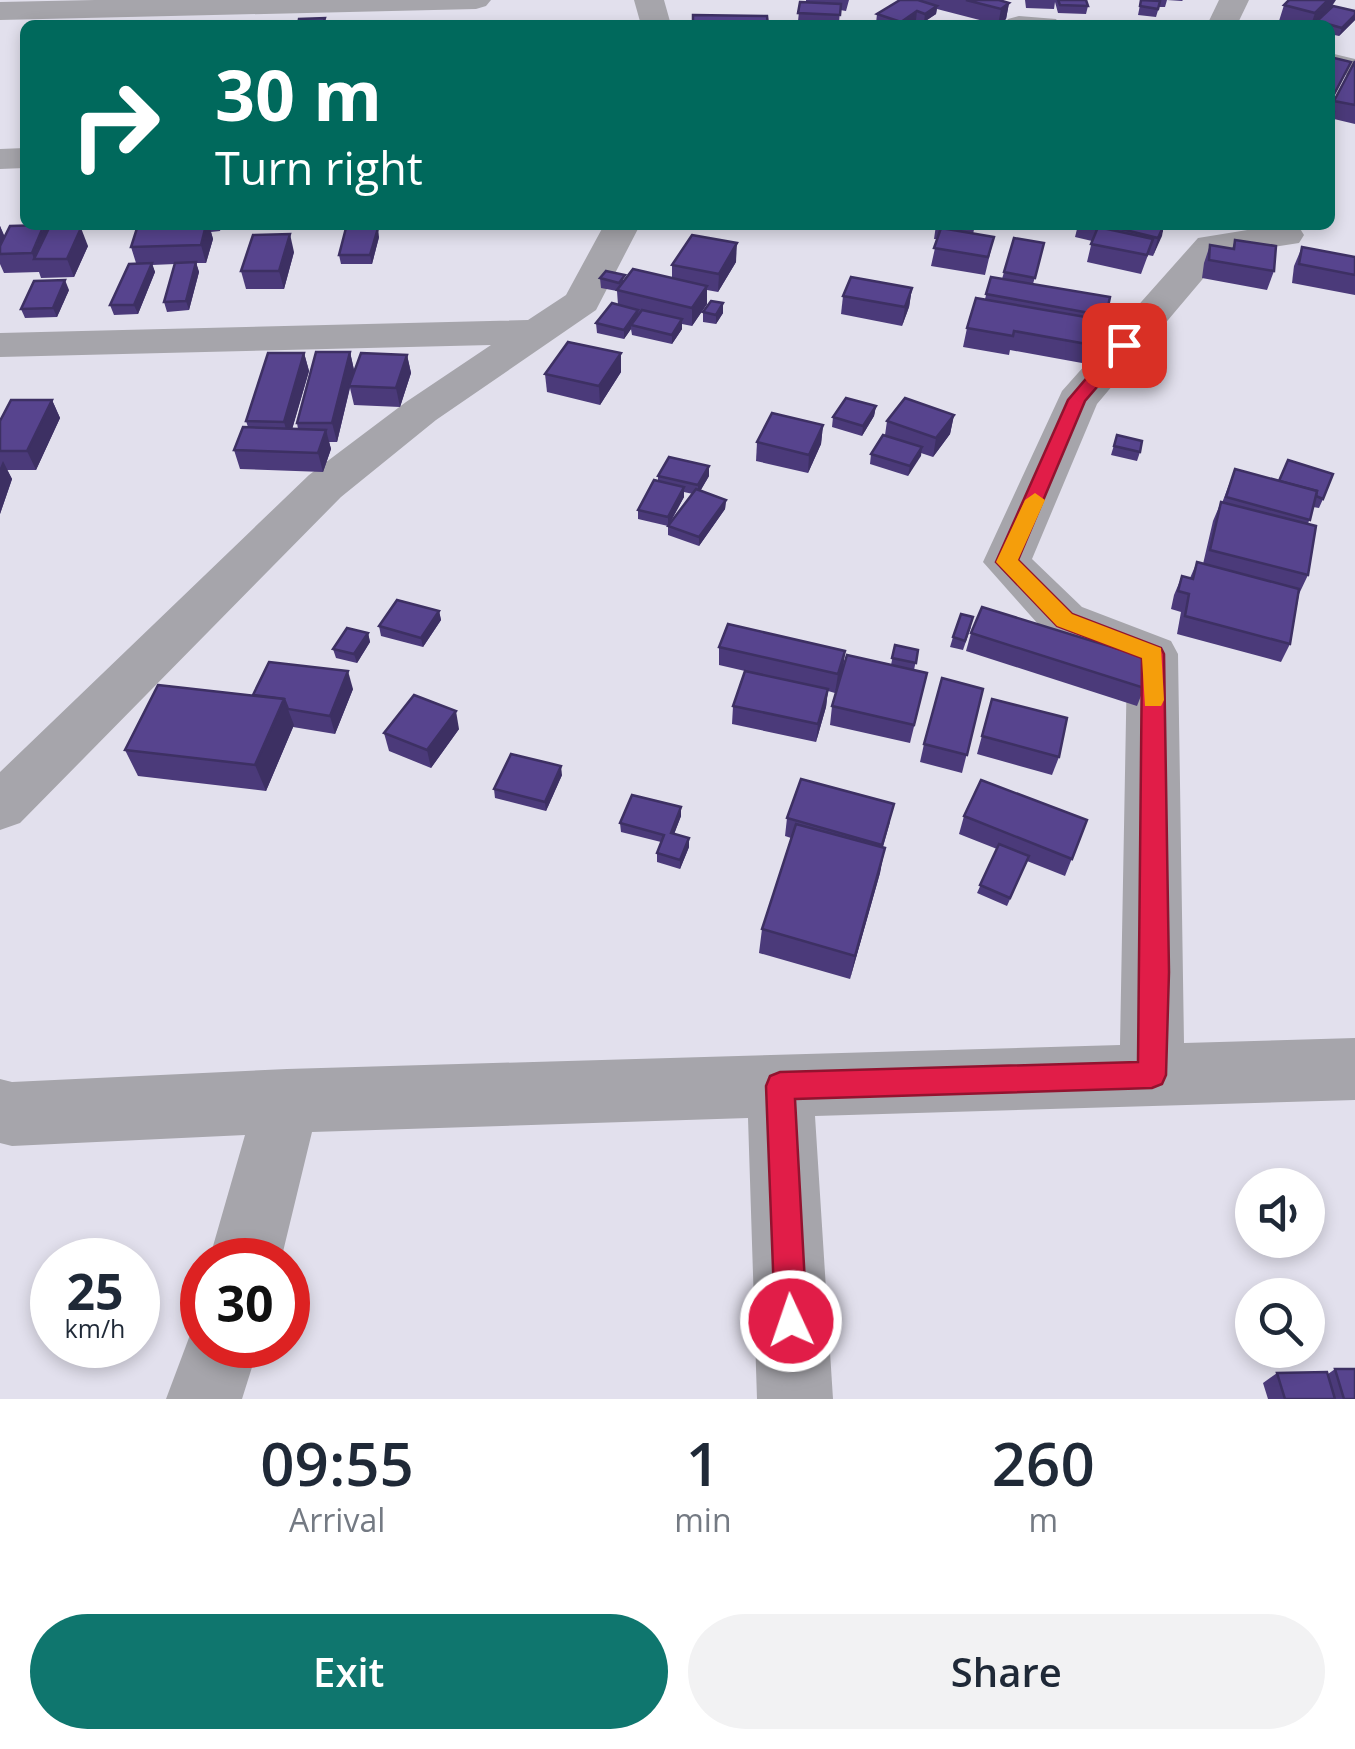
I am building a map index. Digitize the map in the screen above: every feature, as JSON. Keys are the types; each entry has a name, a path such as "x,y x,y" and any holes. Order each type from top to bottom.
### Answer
{"street":[{"path":"0,11 476,0"},
{"path":"0,807 325,486 420,411 582,302 619,230"},
{"path":"1152,1075 1153,654 1064,620 1007,562 1077,400 1210,246 1286,235"},
{"path":"0,346 539,332"},
{"path":"0,1111 12,1114 287,1100 1355,1069"},
{"path":"780,1086 795,1399"},
{"path":"251,1238 287,1100"},
{"path":"204,1399 214,1368"}],"building":[{"path":"900,0 937,6 925,14 917,11 904,20 877,14"},
{"path":"966,0 999,0 1009,3 1001,9"},
{"path":"1058,0 1086,0 1088,6 1060,5"},
{"path":"1141,0 1160,1 1158,9 1140,6"},
{"path":"1289,0 1328,0 1315,13 1284,5"},
{"path":"800,2 841,4 840,15 798,13"},
{"path":"1333,6 1355,11 1342,28 1335,26 1335,20 1318,20"},
{"path":"693,15 767,16 767,20 693,20"},
{"path":"1335,58 1351,62 1335,92"},
{"path":"1355,61 1355,105 1335,99"},
{"path":"10,226 42,230 32,253 0,254"},
{"path":"48,230 80,230 67,259 34,259"},
{"path":"136,230 205,230 201,245 131,247"},
{"path":"345,230 377,230 370,255 339,255"},
{"path":"940,230 994,237 988,257 934,248"},
{"path":"1097,230 1153,239 1147,255 1091,244"},
{"path":"1125,230 1162,230 1158,238"},
{"path":"290,234 279,271 241,271 253,235"},
{"path":"692,235 737,243 719,274 672,265"},
{"path":"1014,238 1044,243 1035,278 1004,272"},
{"path":"1235,240 1276,246 1274,271 1209,260 1210,245 1234,249"},
{"path":"1302,247 1355,257 1355,275 1299,264"},
{"path":"196,262 186,301 164,302 175,263"},
{"path":"152,263 134,305 110,305 129,264"},
{"path":"633,269 707,286 692,308 617,290"},
{"path":"606,271 625,275 619,283 600,278"},
{"path":"851,277 912,288 905,307 843,296"},
{"path":"991,277 1110,297 1106,316 986,294"},
{"path":"65,280 53,308 21,309 34,281"},
{"path":"976,298 1103,320 1098,346 1014,331 1013,336 967,328"},
{"path":"711,301 723,303 716,315 703,312"},
{"path":"612,303 638,310 624,330 596,323"},
{"path":"642,310 682,319 672,335 631,325"},
{"path":"568,342 621,353 599,386 545,374"},
{"path":"316,352 350,352 332,423 297,423"},
{"path":"268,353 304,353 284,422 246,421"},
{"path":"361,353 407,355 396,388 349,386"},
{"path":"846,398 876,406 863,426 833,417"},
{"path":"905,398 954,415 936,438 887,421"},
{"path":"11,400 52,400 27,451 0,451 0,421"},
{"path":"772,413 823,425 809,455 757,442"},
{"path":"243,427 326,430 318,453 234,450"},
{"path":"883,435 922,447 910,466 871,454"},
{"path":"1117,435 1142,441 1140,452 1114,446"},
{"path":"669,457 709,466 698,485 658,476"},
{"path":"1288,460 1333,474 1323,499 1316,496 1317,491 1279,481"},
{"path":"1235,469 1317,491 1310,520 1226,497"},
{"path":"654,480 684,487 668,517 638,510"},
{"path":"696,489 726,500 699,537 668,526"},
{"path":"1221,502 1316,526 1308,575 1210,550"},
{"path":"1197,562 1299,589 1290,644 1185,616 1189,594 1178,591 1182,576 1193,579"},
{"path":"397,600 439,611 421,638 379,626"},
{"path":"982,607 1118,649 1121,641 1156,651 1144,688 971,633"},
{"path":"961,614 973,617 965,641 953,637"},
{"path":"728,624 845,651 838,674 719,647"},
{"path":"347,628 368,633 354,654 333,649"},
{"path":"895,645 918,650 916,663 892,658"},
{"path":"847,655 927,673 914,725 832,706"},
{"path":"269,662 348,671 330,716 288,709 284,699 253,695"},
{"path":"745,671 828,689 818,724 733,706"},
{"path":"942,678 983,689 967,755 924,744"},
{"path":"158,685 284,699 255,765 125,750"},
{"path":"414,695 456,711 427,750 384,733"},
{"path":"992,699 1067,718 1059,757 982,736"},
{"path":"511,754 561,766 545,802 494,789"},
{"path":"801,779 894,804 882,845 787,818"},
{"path":"981,780 1087,820 1072,859 964,816"},
{"path":"632,795 681,807 671,833 689,838 680,860 657,853 664,835 620,823"},
{"path":"796,824 885,848 855,956 762,929"},
{"path":"999,844 1029,856 1010,898 980,885"},
{"path":"1335,1369 1355,1369 1355,1399 1344,1399"},
{"path":"1327,1372 1335,1399 1285,1399 1277,1373"}],"slow traffic":[{"path":"1035,500 1007,562 1064,620 1153,654 1153,700"}],"route":[{"path":"791,1321 780,1086 1152,1075 1153,654 1064,620 1007,562 1077,400 1124,345"}]}
